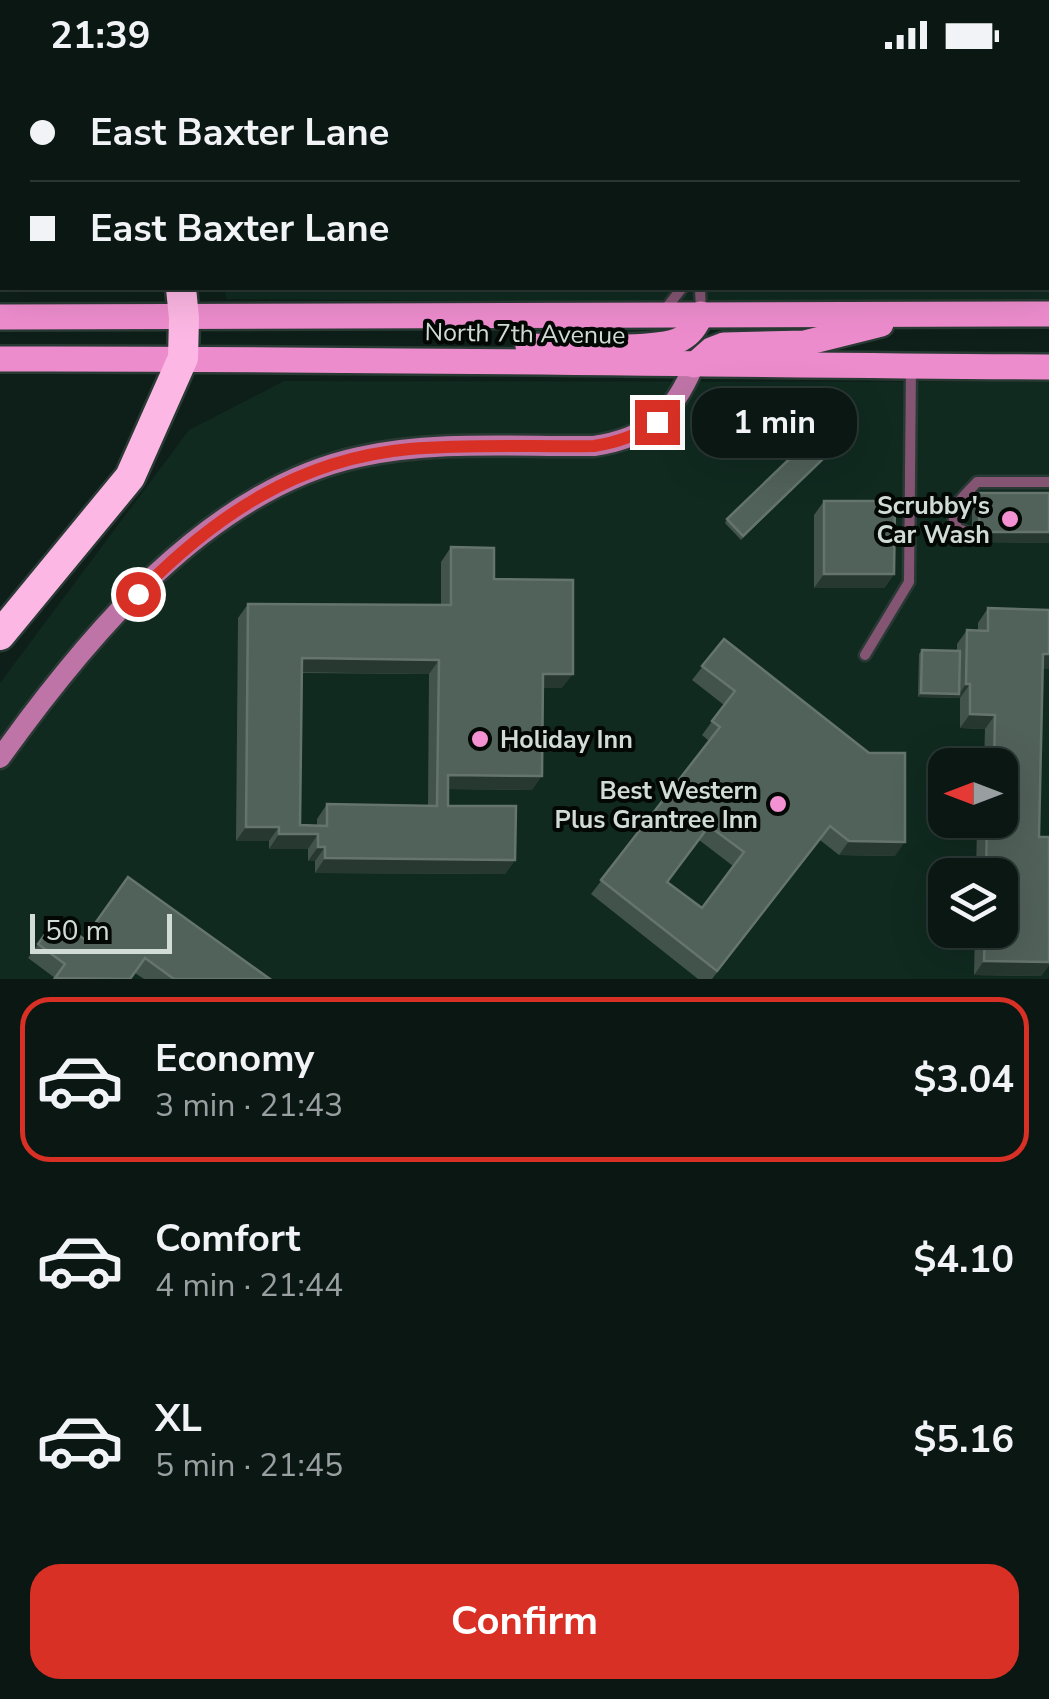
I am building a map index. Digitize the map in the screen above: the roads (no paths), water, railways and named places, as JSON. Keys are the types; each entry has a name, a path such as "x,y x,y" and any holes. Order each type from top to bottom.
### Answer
{"highway":[{"path":"0,635 130,477 183,358 182,303"}],"main road":[{"name":"North 7th Avenue","path":"0,317 182,303 661,314 1049,314"},
{"path":"414,362 500,347 668,344 690,333 701,314"},
{"path":"0,758 82,650 189,544 263,494 357,457 407,449 543,448 616,442 657,422 682,393 694,365 711,350 724,345 804,342 920,314"},
{"name":"North 7th Avenue","path":"0,359 1049,366"}],"lane":[{"path":"661,314 680,290"},
{"path":"700,290 701,314"},
{"path":"865,655 909,582 911,366"},
{"path":"972,534 958,530 952,521 954,506 978,482 1049,482"}],"place":[{"name":"Scrubby's Car Wash","path":"1010,519"},
{"name":"Holiday Inn","path":"480,739"},
{"name":"Best Western Plus Grantree Inn","path":"778,804"}]}
